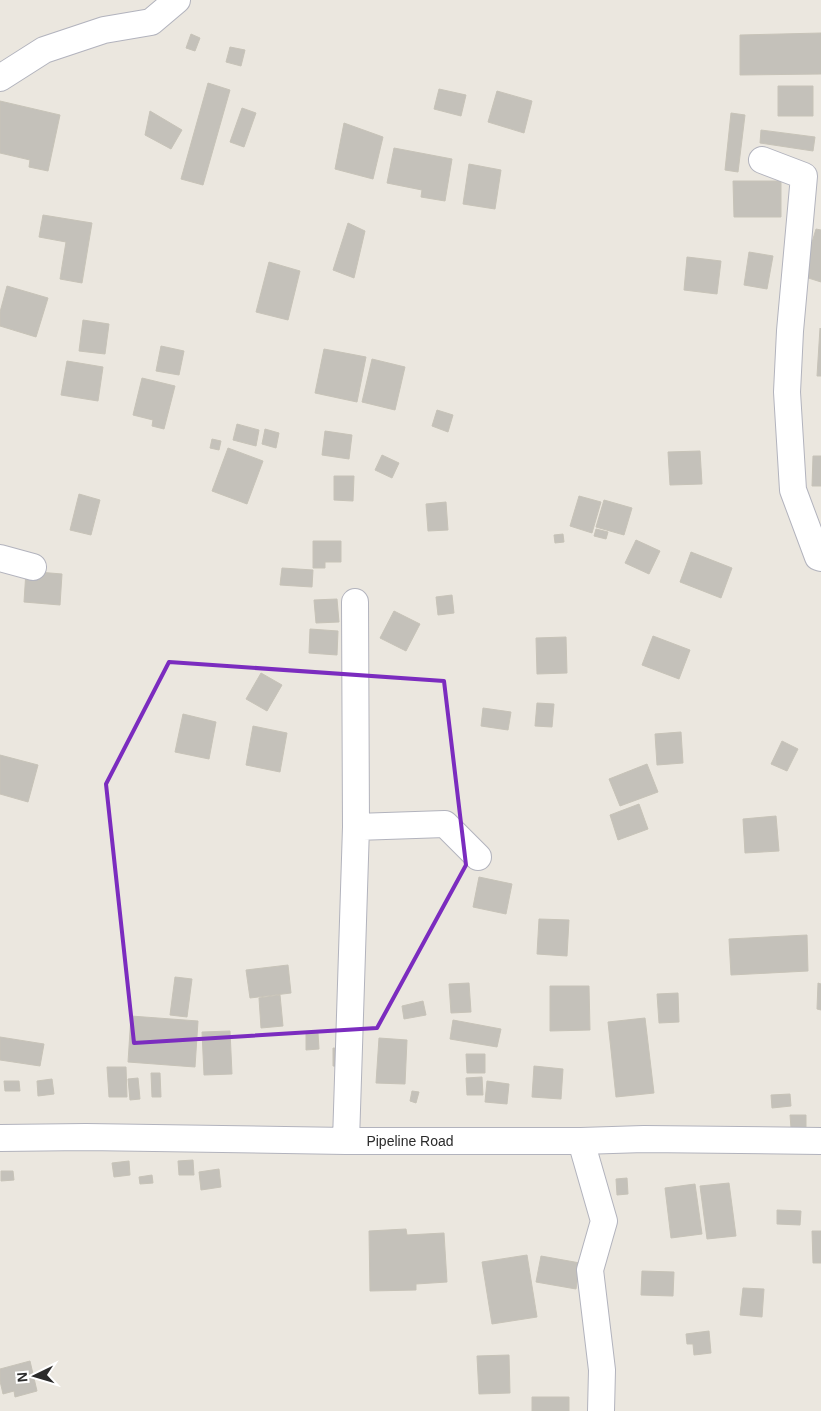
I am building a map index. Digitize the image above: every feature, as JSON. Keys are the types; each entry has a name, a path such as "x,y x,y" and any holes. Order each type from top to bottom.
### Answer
{"street":[{"path":"0,78 44,50 104,30 151,22 177,0"},
{"path":"762,160 804,176 790,331 788,392 793,490 818,557 821,558"},
{"path":"0,558 33,567"},
{"path":"346,1141 356,827 355,602"},
{"path":"356,827 445,824 478,857"},
{"name":"Pipeline Road","path":"0,1138 86,1137 346,1141 581,1141 644,1139 821,1141"},
{"path":"581,1141 604,1222 590,1270 602,1370 601,1411"}],"highlighted area":[{"path":"169,662 444,681 466,865 377,1028 134,1043 106,784"}],"building":[{"path":"821,33 821,74 740,75 740,35"},
{"path":"191,34 200,38 195,51 186,48"},
{"path":"230,47 245,50 241,66 226,62"},
{"path":"208,83 230,90 203,185 181,179"},
{"path":"778,86 813,86 813,116 778,116"},
{"path":"439,89 466,95 461,116 434,109"},
{"path":"497,91 532,101 524,133 488,122"},
{"path":"0,101 60,115 48,171 29,167 30,160 0,153"},
{"path":"242,108 256,113 244,147 230,142"},
{"path":"150,111 182,130 171,149 145,135"},
{"path":"731,113 745,115 738,172 725,170"},
{"path":"344,123 383,137 373,179 335,169"},
{"path":"761,130 815,137 813,151 760,143"},
{"path":"394,148 452,159 445,201 421,197 422,190 387,183"},
{"path":"469,164 501,170 495,209 463,204"},
{"path":"733,181 781,181 781,217 734,217"},
{"path":"43,215 92,223 82,283 60,279 66,242 39,237"},
{"path":"348,223 365,231 354,278 333,270"},
{"path":"816,229 821,230 821,282 802,276"},
{"path":"749,252 773,256 767,289 744,285"},
{"path":"687,257 721,261 717,294 684,290"},
{"path":"269,262 300,271 288,320 256,312"},
{"path":"7,286 48,298 36,337 0,326 0,312"},
{"path":"83,320 109,324 105,354 79,351"},
{"path":"820,328 821,376 817,376"},
{"path":"161,346 184,351 179,375 156,371"},
{"path":"324,349 366,357 357,402 315,393"},
{"path":"372,359 405,367 395,410 362,402"},
{"path":"67,361 103,367 98,401 61,395"},
{"path":"142,378 175,386 164,429 152,426 153,420 133,415"},
{"path":"437,410 453,415 448,432 432,426"},
{"path":"237,424 259,430 256,446 233,440"},
{"path":"265,429 279,433 276,448 262,444"},
{"path":"325,431 352,435 349,459 322,455"},
{"path":"212,439 221,441 219,450 210,448"},
{"path":"228,448 263,461 247,504 212,491"},
{"path":"700,451 702,484 670,485 668,452"},
{"path":"382,455 399,463 392,478 375,470"},
{"path":"813,456 821,456 821,486 812,486"},
{"path":"334,476 354,476 353,501 334,500"},
{"path":"79,494 100,500 91,535 70,530"},
{"path":"579,496 601,502 592,533 570,526"},
{"path":"604,500 632,508 624,535 596,527"},
{"path":"446,502 448,530 428,531 426,504"},
{"path":"596,529 608,532 606,539 594,536"},
{"path":"563,534 564,542 555,543 554,535"},
{"path":"636,540 660,551 649,574 625,563"},
{"path":"313,541 341,541 341,562 325,562 325,568 313,568"},
{"path":"691,552 732,568 721,598 680,582"},
{"path":"282,568 313,570 312,587 280,585"},
{"path":"26,571 62,574 60,605 24,602"},
{"path":"452,595 454,613 438,615 436,597"},
{"path":"337,599 339,622 316,623 314,600"},
{"path":"394,611 420,624 406,651 380,638"},
{"path":"310,629 338,631 337,655 309,653"},
{"path":"653,636 690,650 679,679 642,665"},
{"path":"566,637 567,673 537,674 536,638"},
{"path":"261,673 282,685 267,711 246,699"},
{"path":"537,703 554,704 552,727 535,726"},
{"path":"483,708 511,712 508,730 481,726"},
{"path":"183,714 216,722 209,759 175,752"},
{"path":"253,726 287,733 280,772 246,765"},
{"path":"681,732 683,763 657,765 655,734"},
{"path":"782,741 798,749 787,771 771,764"},
{"path":"0,755 38,765 28,802 0,794"},
{"path":"647,764 658,792 620,806 609,779"},
{"path":"639,804 648,829 618,840 610,815"},
{"path":"776,816 779,851 745,853 743,819"},
{"path":"479,877 512,884 506,914 473,907"},
{"path":"539,919 569,920 567,956 537,954"},
{"path":"807,935 808,971 731,975 729,939"},
{"path":"288,965 291,993 250,998 246,970"},
{"path":"175,977 192,979 187,1017 170,1015"},
{"path":"469,983 471,1012 451,1013 449,984"},
{"path":"818,983 821,984 821,1010 817,1009"},
{"path":"550,986 589,986 590,1030 550,1031"},
{"path":"678,993 679,1022 659,1023 657,994"},
{"path":"280,995 283,1026 261,1028 259,998"},
{"path":"423,1001 426,1015 404,1019 402,1006"},
{"path":"131,1016 198,1021 195,1067 128,1062"},
{"path":"645,1018 654,1093 616,1097 608,1022"},
{"path":"453,1020 501,1029 497,1047 450,1039"},
{"path":"230,1031 232,1074 204,1075 202,1032"},
{"path":"318,1033 319,1049 306,1050 306,1034"},
{"path":"0,1037 44,1044 40,1066 0,1060"},
{"path":"379,1038 407,1040 405,1084 376,1083"},
{"path":"333,1048 350,1049 349,1067 333,1066"},
{"path":"466,1054 485,1054 485,1073 467,1073"},
{"path":"534,1066 563,1069 561,1099 532,1097"},
{"path":"107,1067 126,1067 127,1097 109,1097"},
{"path":"151,1073 160,1073 161,1097 152,1097"},
{"path":"482,1077 483,1095 467,1095 466,1078"},
{"path":"138,1078 140,1099 130,1100 128,1079"},
{"path":"52,1079 54,1094 38,1096 37,1081"},
{"path":"4,1081 19,1081 20,1091 5,1091"},
{"path":"487,1081 509,1084 507,1104 485,1102"},
{"path":"412,1091 419,1092 416,1103 410,1101"},
{"path":"790,1094 791,1106 772,1108 771,1095"},
{"path":"790,1115 806,1115 806,1128 791,1128"},
{"path":"193,1160 194,1175 179,1175 178,1161"},
{"path":"129,1161 130,1175 114,1177 112,1163"},
{"path":"219,1169 221,1187 201,1190 199,1172"},
{"path":"1,1171 13,1171 14,1180 1,1181"},
{"path":"152,1175 153,1183 140,1184 139,1177"},
{"path":"627,1178 628,1194 617,1195 616,1179"},
{"path":"729,1183 736,1236 707,1239 700,1186"},
{"path":"695,1184 702,1234 671,1238 665,1188"},
{"path":"777,1210 801,1211 800,1225 777,1224"},
{"path":"406,1229 407,1235 444,1233 447,1282 416,1284 416,1290 370,1291 369,1231"},
{"path":"812,1231 821,1231 821,1263 813,1263"},
{"path":"527,1255 537,1317 492,1324 482,1262"},
{"path":"541,1256 580,1263 576,1289 536,1282"},
{"path":"642,1271 674,1272 673,1296 641,1295"},
{"path":"743,1288 764,1289 762,1317 740,1315"},
{"path":"709,1331 711,1353 694,1355 693,1344 687,1344 686,1334"},
{"path":"509,1355 510,1393 479,1394 477,1356"},
{"path":"30,1361 37,1391 15,1397 14,1391 3,1394 0,1369"},
{"path":"532,1397 569,1397 569,1411 532,1411"}]}
